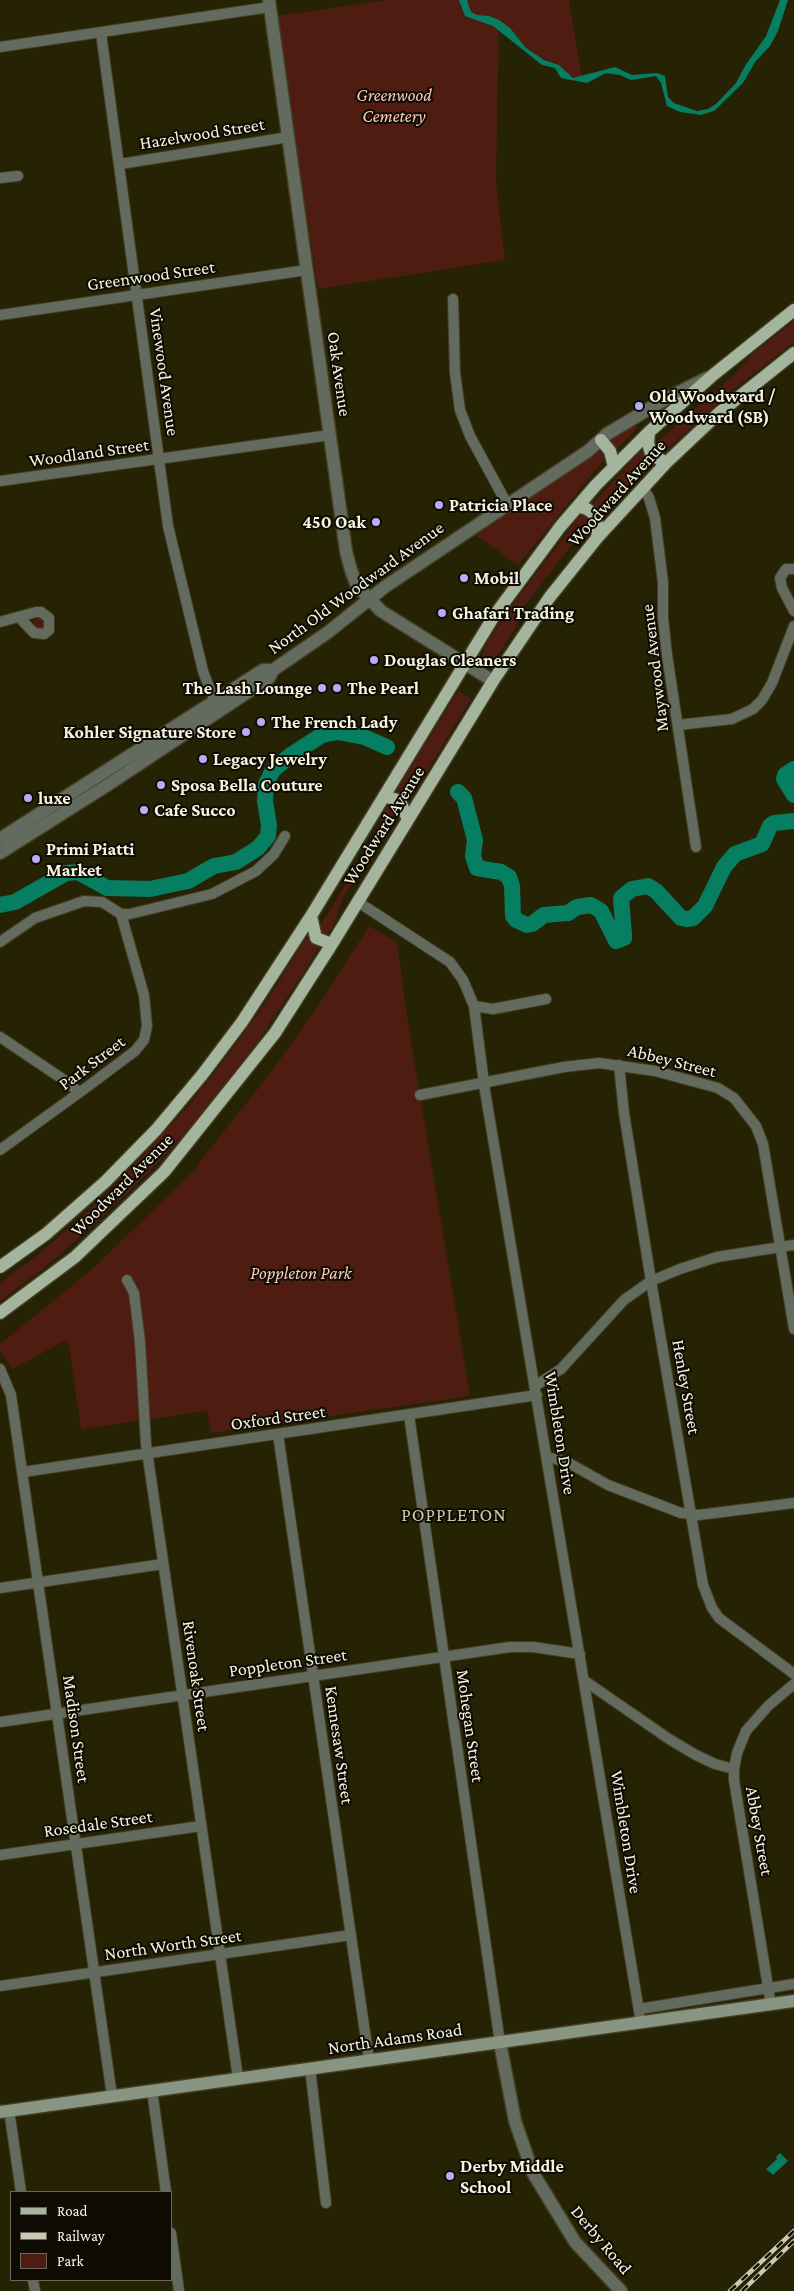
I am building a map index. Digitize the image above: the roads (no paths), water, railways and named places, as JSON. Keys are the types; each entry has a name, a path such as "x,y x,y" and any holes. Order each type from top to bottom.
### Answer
{"main road":[{"name":"Woodward Avenue","path":"0,1267 46,1234 105,1182 156,1130 202,1075 242,1022 311,916 465,663 523,575 578,506 649,432 713,375 794,310"},
{"name":"Woodward Avenue","path":"0,1314 75,1257 164,1172 275,1033 358,902 493,680 549,598 597,538 666,463 719,414 794,353"},
{"path":"649,432 648,443 651,454 666,463"},
{"path":"601,440 610,451 614,467"},
{"path":"578,506 595,516 598,527 597,538"},
{"path":"384,796 400,801 408,820"},
{"path":"311,916 316,938 332,944"},
{"name":"North Adams Road","path":"5,2111 794,2001"}],"street":[{"path":"0,48 270,4"},
{"name":"Oak Avenue","path":"270,4 347,558 355,582 381,611 493,680"},
{"name":"Vinewood Avenue","path":"101,33 173,551 203,671 218,705"},
{"name":"Hazelwood Street","path":"120,164 289,137"},
{"path":"0,178 18,176"},
{"name":"Greenwood Street","path":"0,315 307,270"},
{"path":"454,299 455,373 460,410 470,436 508,504"},
{"name":"North Old Woodward Avenue","path":"1,848 218,705 263,670 272,670 317,640 416,564 588,451 601,440 659,402 713,375"},
{"name":"Woodland Street","path":"0,481 330,435"},
{"name":"Maywood Avenue","path":"643,487 653,507 657,533 663,582 663,618 696,847"},
{"path":"794,569 786,569 780,578 782,588 794,610"},
{"path":"0,622 19,618"},
{"path":"678,726 732,719 753,710 762,700 772,683 794,626"},
{"path":"0,942 35,918 84,901 102,902 122,914 141,912 226,888 262,866 274,854 285,836"},
{"name":"Wimbleton Drive","path":"358,902 450,962 464,980 474,1006 484,1083 641,2023"},
{"name":"Park Street","path":"0,1150 79,1094 141,1046 146,1035 147,1018 141,979 122,914"},
{"path":"474,1006 493,1009 546,999"},
{"path":"0,1037 70,1084 79,1094"},
{"name":"Abbey Street","path":"420,1096 581,1064 619,1065 655,1071 718,1088 734,1098 744,1108 756,1126 763,1144 794,1329"},
{"name":"Henley Street","path":"619,1065 624,1114 703,1585 712,1608 719,1618 794,1674"},
{"name":"Oxford Street","path":"23,1472 409,1415 536,1391 561,1368 624,1300 651,1281 717,1257 794,1245"},
{"name":"Rivenoak Street","path":"127,1280 134,1294 140,1342 143,1420 147,1453 238,2078"},
{"name":"Madison Street","path":"0,1369 3,1382 12,1395 112,2096"},
{"name":"Mohegan Street","path":"409,1415 500,2043"},
{"name":"Kennesaw Street","path":"278,1434 369,2060"},
{"path":"547,1457 567,1462 597,1480 668,1510 690,1514 794,1503"},
{"path":"0,1588 163,1564"},
{"name":"Poppleton Street","path":"0,1722 522,1646 580,1654"},
{"path":"585,1681 669,1739 696,1755 714,1764 734,1769"},
{"name":"Abbey Street","path":"771,2005 734,1780 734,1769 739,1746 746,1731 763,1711 794,1684"},
{"name":"Rosedale Street","path":"0,1855 201,1826"},
{"name":"North Worth Street","path":"0,1986 351,1935"},
{"path":"639,2008 794,1984"},
{"name":"Derby Road","path":"500,2043 515,2121 536,2179 575,2242 620,2291"},
{"path":"310,2068 326,2203"},
{"path":"152,2090 166,2191"},
{"path":"5,2111 21,2191"},
{"path":"172,2240 179,2291"}],"waterway":[{"path":"0,905 15,902 66,873 78,872 107,888 150,889 188,881 214,866 236,862 258,848 268,836 269,825 265,801 266,784 273,770 291,755 322,735 338,732 364,737 387,747"},
{"path":"794,769 785,775 784,779 794,795"},
{"path":"458,792 464,798 475,840 473,856 477,868 501,872 509,877 512,886 513,916 516,920 527,925 532,924 544,915 568,913 577,907 591,905 601,911 616,941 624,938 621,898 632,889 648,886 656,891 681,918 693,918 705,906 724,867 735,854 762,844 770,826 774,823 794,821"}],"railway":[{"path":"730,2291 794,2231"},
{"path":"742,2291 794,2241"}],"place":[{"name":"Old Woodward / Woodward (SB)","path":"639,406"},
{"name":"Patricia Place","path":"439,505"},
{"name":"450 Oak","path":"376,522"},
{"name":"Mobil","path":"464,578"},
{"name":"Ghafari Trading","path":"442,613"},
{"name":"Douglas Cleaners","path":"374,660"},
{"name":"The Lash Lounge","path":"322,688"},
{"name":"The Pearl","path":"337,688"},
{"name":"The French Lady","path":"261,722"},
{"name":"Kohler Signature Store","path":"246,732"},
{"name":"Legacy Jewelry","path":"203,759"},
{"name":"Sposa Bella Couture","path":"161,785"},
{"name":"luxe","path":"28,798"},
{"name":"Cafe Succo","path":"144,810"},
{"name":"Primi Piatti Market","path":"36,859"},
{"name":"Derby Middle School","path":"450,2176"}],"district":[{"name":"POPPLETON","path":"454,1515"}],"park label":[{"name":"Greenwood Cemetery","path":"394,105"},
{"name":"Poppleton Park","path":"301,1273"}]}
